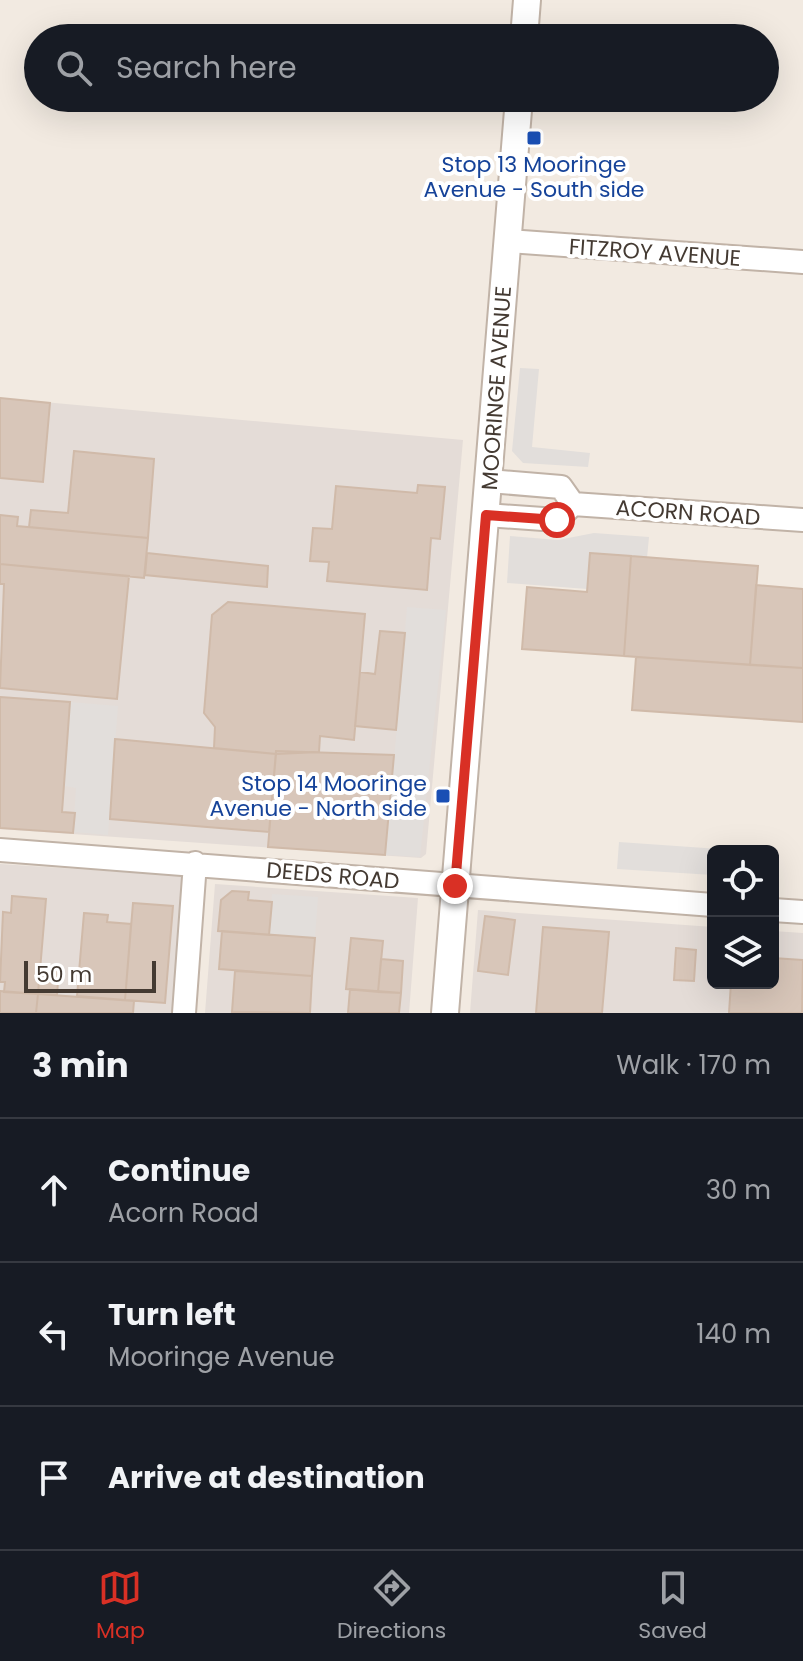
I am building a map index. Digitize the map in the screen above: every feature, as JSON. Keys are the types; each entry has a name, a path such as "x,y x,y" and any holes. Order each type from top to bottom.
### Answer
{"street":[{"path":"525,24 527,0"},
{"name":"MOORINGE AVENUE","path":"445,1013 518,112"},
{"name":"FITZROY AVENUE","path":"508,241 803,262"},
{"name":"ACORN ROAD","path":"489,481 561,487 573,504"},
{"name":"ACORN ROAD","path":"486,515 557,520 573,504 803,520"},
{"name":"DEEDS ROAD","path":"0,850 707,905"},
{"path":"184,1013 195,863"},
{"path":"779,910 803,912"}],"shaded area":[{"path":"520,368 539,369 532,447 590,453 588,467 523,463 512,451"},
{"path":"0,398 463,440 426,854 421,858 0,829"},
{"path":"594,533 649,537 647,558 590,553 587,589 507,583 510,536 558,540"},
{"path":"407,607 446,610 420,857 386,855"},
{"path":"70,702 118,706 108,835 73,832 76,788 64,786"},
{"path":"619,842 707,848 707,875 617,869"},
{"path":"0,864 184,876 172,1013 0,1013"},
{"path":"215,884 418,898 409,1013 205,1013"},
{"path":"272,894 318,897 315,938 269,935"},
{"path":"478,910 707,927 707,989 779,989 779,931 803,933 803,1013 470,1013"}],"building":[{"path":"0,398 50,403 43,482 0,478"},
{"path":"74,451 154,459 148,538 29,527 31,510 68,513"},
{"path":"418,485 445,487 440,539 431,538 427,590 327,581 329,562 310,561 313,528 332,529 336,486 417,493"},
{"path":"0,515 18,517 17,526 148,538 144,578 0,564"},
{"path":"147,553 268,566 267,587 145,575"},
{"path":"590,553 631,556 624,656 522,649 527,587 587,592"},
{"path":"631,556 758,566 750,665 624,656"},
{"path":"0,564 129,576 117,699 0,688 4,584 0,584"},
{"path":"756,585 803,589 803,668 750,665"},
{"path":"228,602 365,614 354,740 320,736 319,752 276,754 214,748 215,727 204,713 212,615"},
{"path":"380,631 405,633 396,730 355,726 360,672 375,674"},
{"path":"636,657 803,668 803,722 632,710"},
{"path":"0,697 70,702 62,812 75,813 73,833 0,828"},
{"path":"115,739 276,754 269,832 110,819"},
{"path":"276,751 394,755 385,855 268,847"},
{"path":"232,891 249,892 248,900 272,902 269,935 218,931 221,900"},
{"path":"12,896 46,899 38,994 4,992 5,982 0,982 3,912 11,913"},
{"path":"133,903 173,906 165,1003 125,1000"},
{"path":"84,913 108,915 107,922 131,924 125,1000 77,996"},
{"path":"485,916 515,920 508,975 478,971"},
{"path":"543,927 609,932 602,1013 536,1013"},
{"path":"222,931 315,938 312,976 219,969"},
{"path":"351,938 383,941 378,992 346,989"},
{"path":"676,948 696,950 694,981 674,980"},
{"path":"779,958 803,960 802,1013 729,1013 731,989 779,989"},
{"path":"381,959 403,961 401,993 378,992"},
{"path":"40,968 59,969 57,995 38,994"},
{"path":"235,971 312,976 310,1013 232,1012"},
{"path":"350,989 401,993 399,1013 348,1013"},
{"path":"0,991 38,994 36,1013 0,1013"},
{"path":"38,994 134,1001 133,1013 36,1013"}],"place":[{"name":"Stop 13 Mooringe Avenue - South side","path":"534,138"},
{"name":"Stop 14 Mooringe Avenue - North side","path":"443,796"}],"route":[{"path":"455,886 486,515 557,520"}]}
